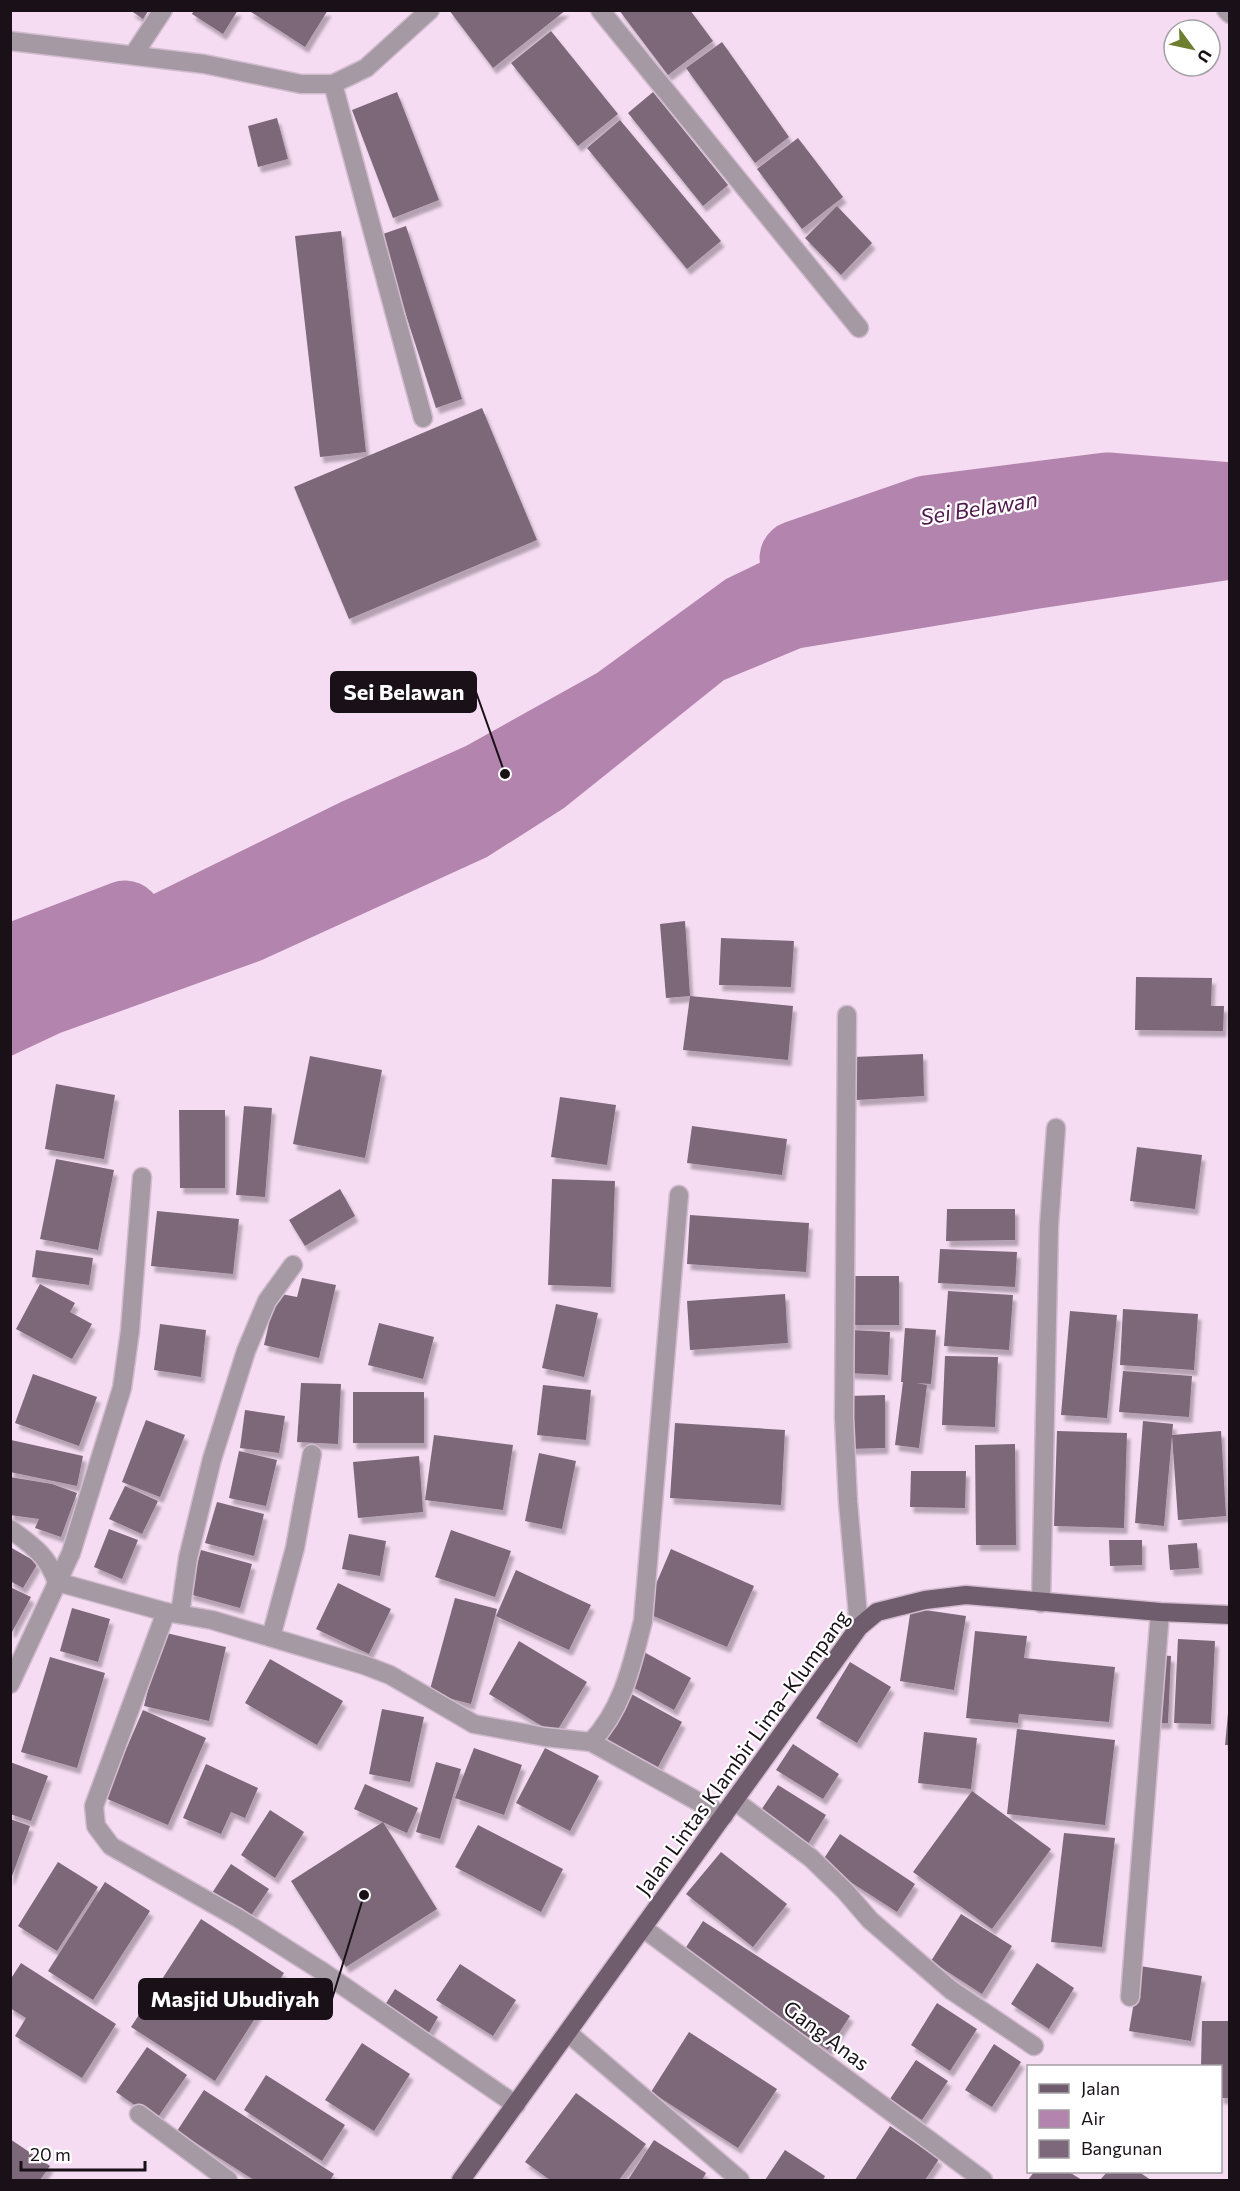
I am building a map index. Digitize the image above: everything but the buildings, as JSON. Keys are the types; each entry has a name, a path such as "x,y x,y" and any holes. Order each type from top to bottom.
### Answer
{"main road":[{"name":"Jalan Lintas Klambir Lima–Klumpang","path":"461,2181 859,1627 877,1612 926,1600 966,1595 1041,1603 1230,1615"}],"street":[{"path":"134,54 163,10"},
{"path":"10,40 204,64 301,84 333,84 366,68 430,10"},
{"path":"600,10 859,328"},
{"path":"1226,10 1230,15"},
{"path":"333,84 423,418"},
{"path":"847,1015 844,1418 848,1502 859,1627"},
{"path":"1041,1603 1049,1226 1056,1128"},
{"path":"10,1684 71,1553 122,1388 130,1331 142,1177"},
{"path":"591,1742 602,1731 626,1685 643,1621 679,1196"},
{"path":"293,1265 267,1302 246,1351 212,1460 173,1613 94,1806 96,1826 111,1846 238,1918 321,1970 516,2105"},
{"path":"271,1637 295,1548 312,1454"},
{"path":"10,1529 37,1550 51,1565 57,1582"},
{"path":"57,1582 173,1613 212,1620 364,1665 390,1675 474,1724 545,1737 591,1742 724,1816"},
{"path":"1130,1997 1160,1612"},
{"path":"735,1801 811,1858 870,1920 951,1990 1034,2046"},
{"name":"Gang Anas","path":"643,1928 983,2181"},
{"path":"568,2032 740,2181"},
{"path":"139,2114 228,2181"}],"water":[{"name":"Sei Belawan","path":"1229,474 1229,580 801,648 724,680 564,808 487,857 262,960 60,1033 11,1056 11,964 341,802 466,746 597,673 726,579 797,545 889,525 1121,498"}],"waterway":[{"name":"Sei Belawan","path":"797,558 927,513 1107,490 1230,500"},
{"name":"Sei Belawan","path":"10,962 125,918"}],"place":[{"name":"Sei Belawan","path":"505,774"},
{"name":"Masjid Ubudiyah","path":"364,1895"}]}
